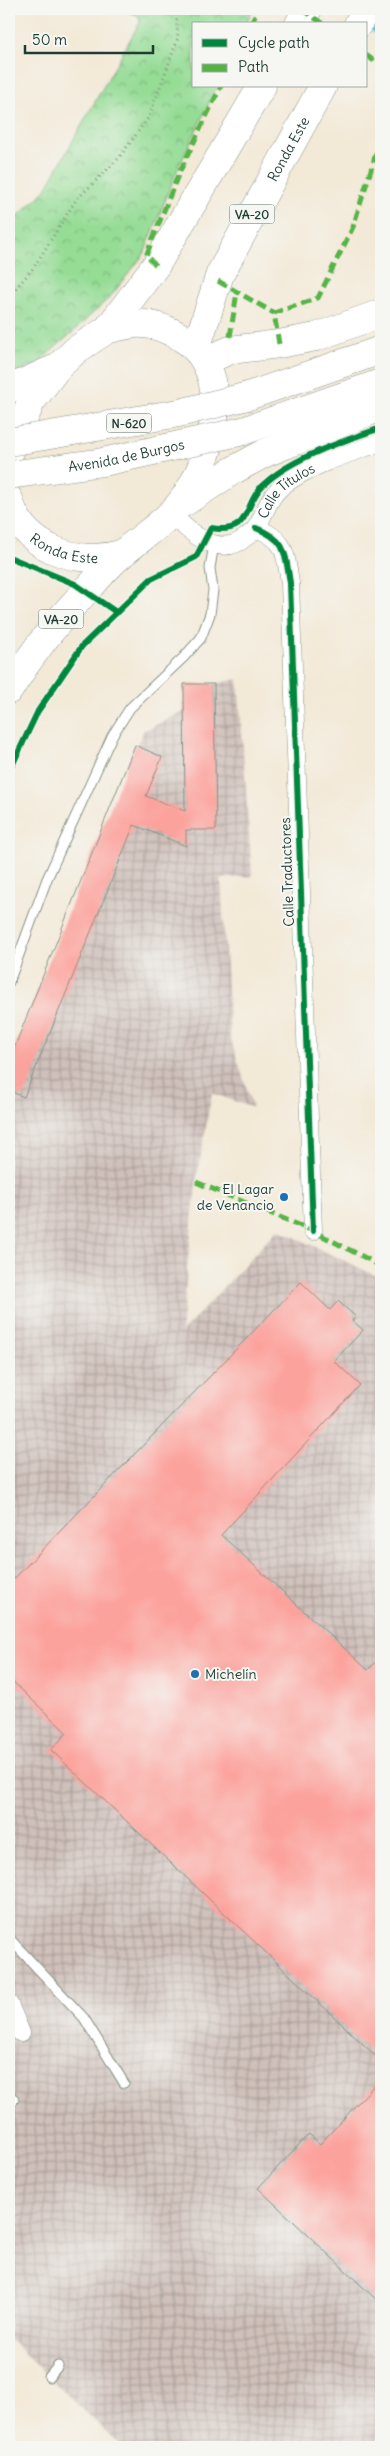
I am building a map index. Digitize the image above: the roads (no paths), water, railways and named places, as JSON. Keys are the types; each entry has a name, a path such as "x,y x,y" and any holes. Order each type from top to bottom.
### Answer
{"highway":[{"path":"300,22 308,9"},
{"path":"359,22 366,9"},
{"path":"9,454 31,402 58,367 76,350 108,329 156,265 261,88"},
{"name":"Ronda Este","path":"9,690 26,662 62,618 121,554 174,510 200,472 208,448 214,418 214,394 201,355 220,274 322,88"},
{"path":"108,329 134,324 160,328 178,335 201,355 279,344 316,336 381,313"},
{"name":"N-620","path":"9,442 179,413 248,396 381,350"},
{"path":"9,389 58,367"},
{"name":"Avenida de Burgos","path":"9,475 103,462 243,431 381,383"},
{"path":"174,510 232,471 265,453 381,407"},
{"name":"Ronda Este","path":"11,515 33,536 53,550 74,558 96,560 121,554"}],"street":[{"name":"Calle Títulos","path":"214,544 229,545 242,541 256,528 272,495 290,480 337,458 381,442"},
{"path":"174,510 186,529 214,544"},
{"name":"Calle Traductores","path":"256,528 274,535 285,552 290,584 313,1231"},
{"path":"9,2004 21,2033"}],"lane":[{"path":"9,982 47,878 112,736 130,708 201,638 210,614 213,590 210,568 214,544"},
{"path":"9,1938 84,2018 124,2083"},
{"path":"48,2377 58,2366"}],"waterway":[{"path":"357,9 381,27"}],"place":[{"name":"El Lagar de Venancio","path":"284,1197"},
{"name":"Michelín","path":"195,1674"}]}
